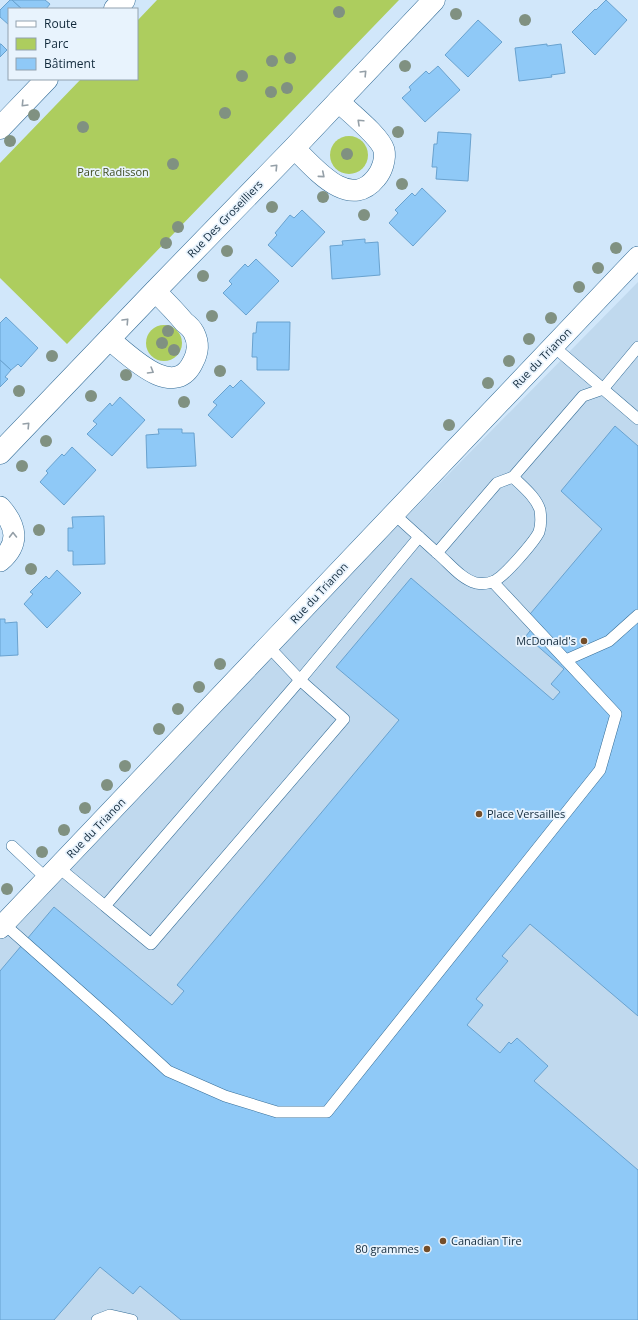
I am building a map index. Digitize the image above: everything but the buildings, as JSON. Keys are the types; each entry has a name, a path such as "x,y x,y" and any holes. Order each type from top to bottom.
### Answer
{"street":[{"path":"116,8 124,0"},
{"name":"Rue Des Groseilliers","path":"0,453 294,148 434,0"},
{"path":"0,128 46,80"},
{"path":"294,148 323,176 338,187 352,191 362,190 371,184 379,175 384,163 384,150 378,139 338,101"},
{"name":"Rue du Trianon","path":"2,926 638,257"},
{"path":"109,339 144,367 159,376 172,379 183,374 192,366 196,356 198,344 194,332 155,291"},
{"path":"0,507 11,521 15,533 13,545 6,556 0,561"}],"lane":[{"path":"553,346 638,419"},
{"path":"438,553 496,483 513,477 583,396 603,389 638,347"},
{"path":"394,514 468,579 485,584 493,582 501,577 535,538 541,521 540,510 535,500 513,477"},
{"path":"105,906 300,680 419,536"},
{"path":"2,926 109,1017 168,1071 225,1096 277,1112 327,1112 600,770 616,714 493,582"},
{"path":"566,660 609,641 638,615"},
{"path":"12,846 105,906 150,944 344,719 300,680 268,646"},
{"path":"97,1320 110,1315 132,1320"}],"shaded area":[{"name":"Place Versailles","path":"638,282 638,1320 0,1320 0,932 154,773"}],"green space":[{"name":"Parc Radisson","path":"157,0 399,0 67,344 0,278 0,163 80,80 138,80 138,20"},
{"path":"349,136 362,142 368,155 362,168 349,174 336,168 330,155 336,142"},
{"path":"164,325 174,328 179,333 182,343 179,353 174,358 164,361 154,358 149,353 146,343 149,333 154,328"}],"place":[{"name":"McDonald's","path":"584,641"},
{"name":"Place Versailles","path":"479,814"},
{"name":"Canadian Tire","path":"443,1241"},
{"name":"80 grammes","path":"427,1249"}]}
